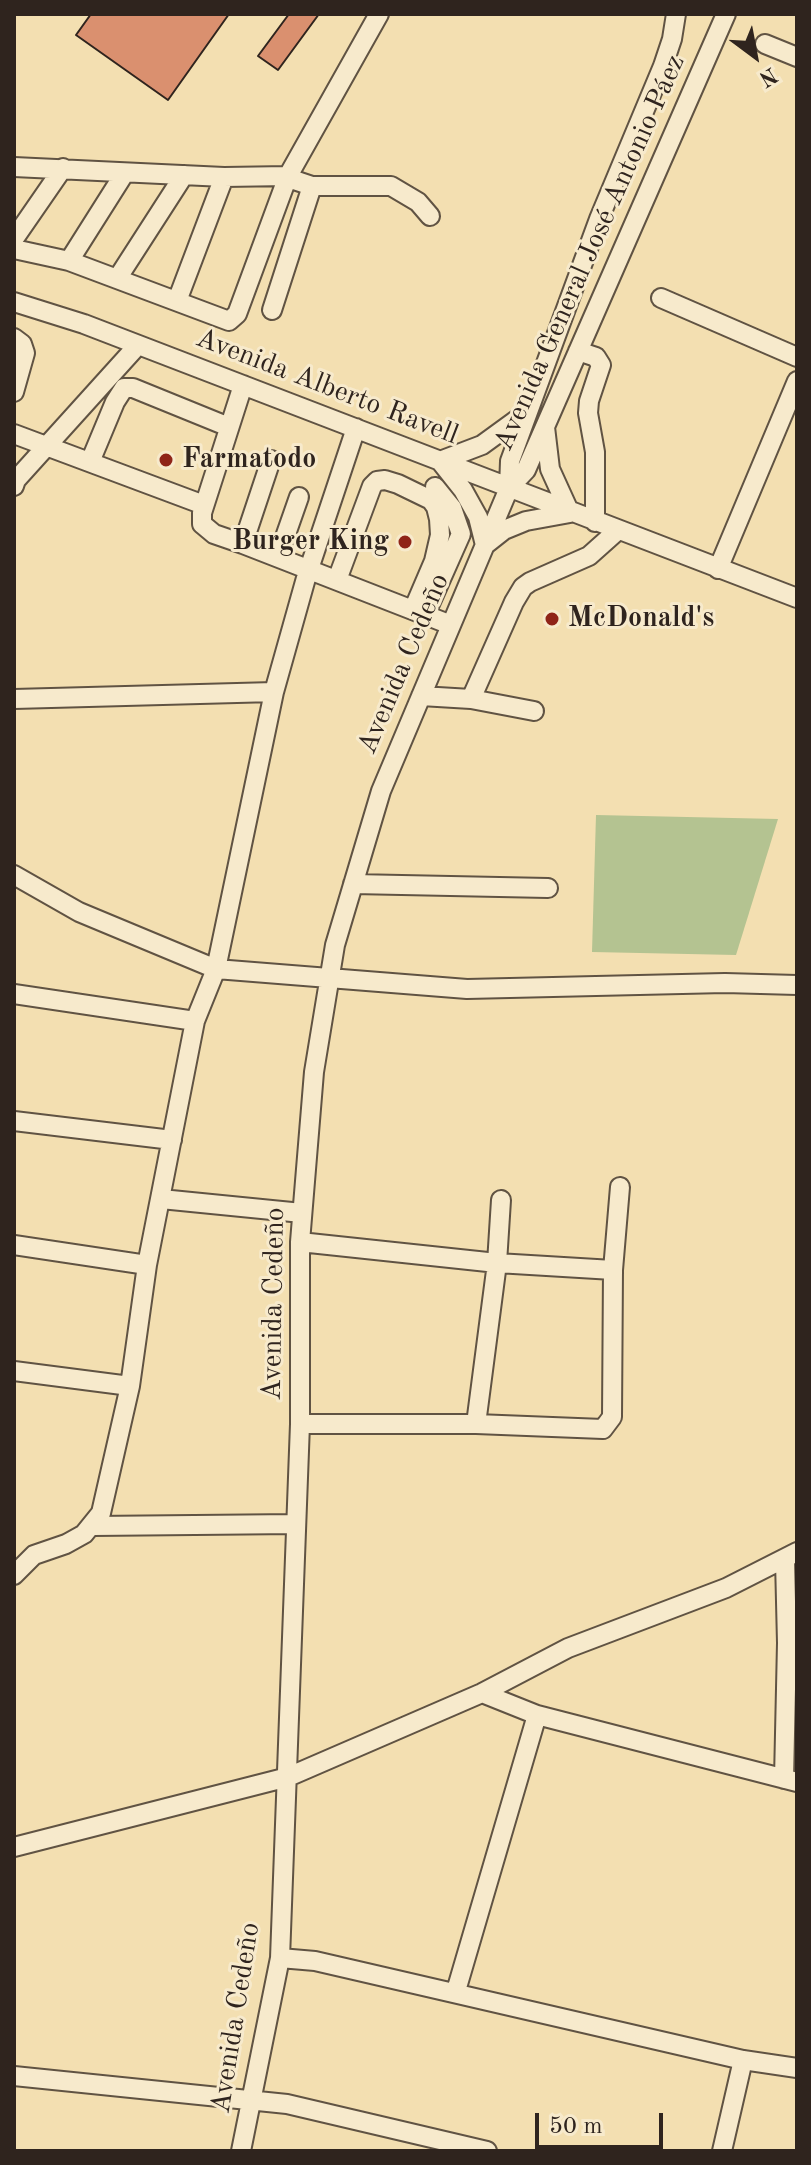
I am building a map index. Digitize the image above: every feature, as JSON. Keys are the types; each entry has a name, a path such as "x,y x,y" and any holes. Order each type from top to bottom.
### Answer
{"street":[{"path":"14,249 69,261 229,321 234,318 288,176 379,14"},
{"name":"Avenida General José Antonio Páez","path":"509,488 510,461 599,219 663,66 676,14"},
{"name":"Avenida General José Antonio Páez","path":"509,488 526,470 726,14"},
{"path":"765,44 797,57"},
{"path":"14,167 124,174 288,176 312,186 391,186 418,202 430,216"},
{"path":"14,239 63,168"},
{"path":"69,261 124,174"},
{"path":"117,279 184,175"},
{"path":"177,301 224,177"},
{"path":"272,310 312,186"},
{"path":"661,298 797,357"},
{"name":"Avenida Alberto Ravell","path":"14,302 138,345 797,598"},
{"path":"14,338 22,344 25,353 14,392"},
{"path":"14,486 16,480 138,345"},
{"path":"578,351 596,357 601,365 588,413 595,452 595,522"},
{"path":"718,569 797,381"},
{"path":"243,385 204,505 202,524 214,534 451,625"},
{"path":"90,462 124,388 133,388 229,427"},
{"path":"528,411 482,445 440,461 463,490 478,517 485,545 504,530 526,521 570,513 550,469 545,425"},
{"path":"14,1575 34,1555 66,1544 93,1526 101,1513 130,1386 147,1265 195,1021 216,969 274,692 309,569 356,428"},
{"path":"14,434 204,505"},
{"path":"243,544 271,460"},
{"path":"337,580 372,486 385,480 398,484 431,500 439,519 440,535 419,612"},
{"path":"419,612 461,534 452,508 435,487"},
{"name":"Avenida Cedeño","path":"241,2151 280,1958 300,1424 300,1242 314,1072 328,978 381,791 509,488"},
{"path":"278,557 299,497"},
{"path":"471,699 523,587 589,556 617,531"},
{"path":"14,699 274,692"},
{"path":"421,696 471,699 534,711"},
{"path":"14,875 79,912 216,969 467,989 725,983 797,985"},
{"path":"353,884 548,888"},
{"path":"14,994 195,1021"},
{"path":"14,1121 172,1140"},
{"path":"300,1424 476,1424 603,1429 612,1417 613,1270 620,1187"},
{"path":"161,1199 302,1213"},
{"path":"476,1424 497,1263 501,1200"},
{"path":"300,1242 497,1263 613,1270"},
{"path":"14,1245 147,1265"},
{"path":"14,1371 130,1386"},
{"path":"93,1526 296,1524"},
{"path":"14,1551 34,1555"},
{"path":"14,1847 288,1777 482,1693 568,1648 726,1588 791,1556 790,1780 537,1715 482,1693"},
{"path":"456,1991 537,1715"},
{"path":"280,1958 315,1961 456,1991 743,2060 797,2068"},
{"path":"722,2151 743,2060"},
{"path":"14,2076 287,2104 487,2151"}],"green space":[{"path":"596,815 778,819 736,955 592,952"}],"building":[{"path":"91,14 229,14 168,100 76,35"},
{"path":"289,14 319,14 278,70 258,56"}],"place":[{"name":"Farmatodo","path":"166,460"},
{"name":"Burger King","path":"405,542"},
{"name":"McDonald's","path":"552,619"}]}
